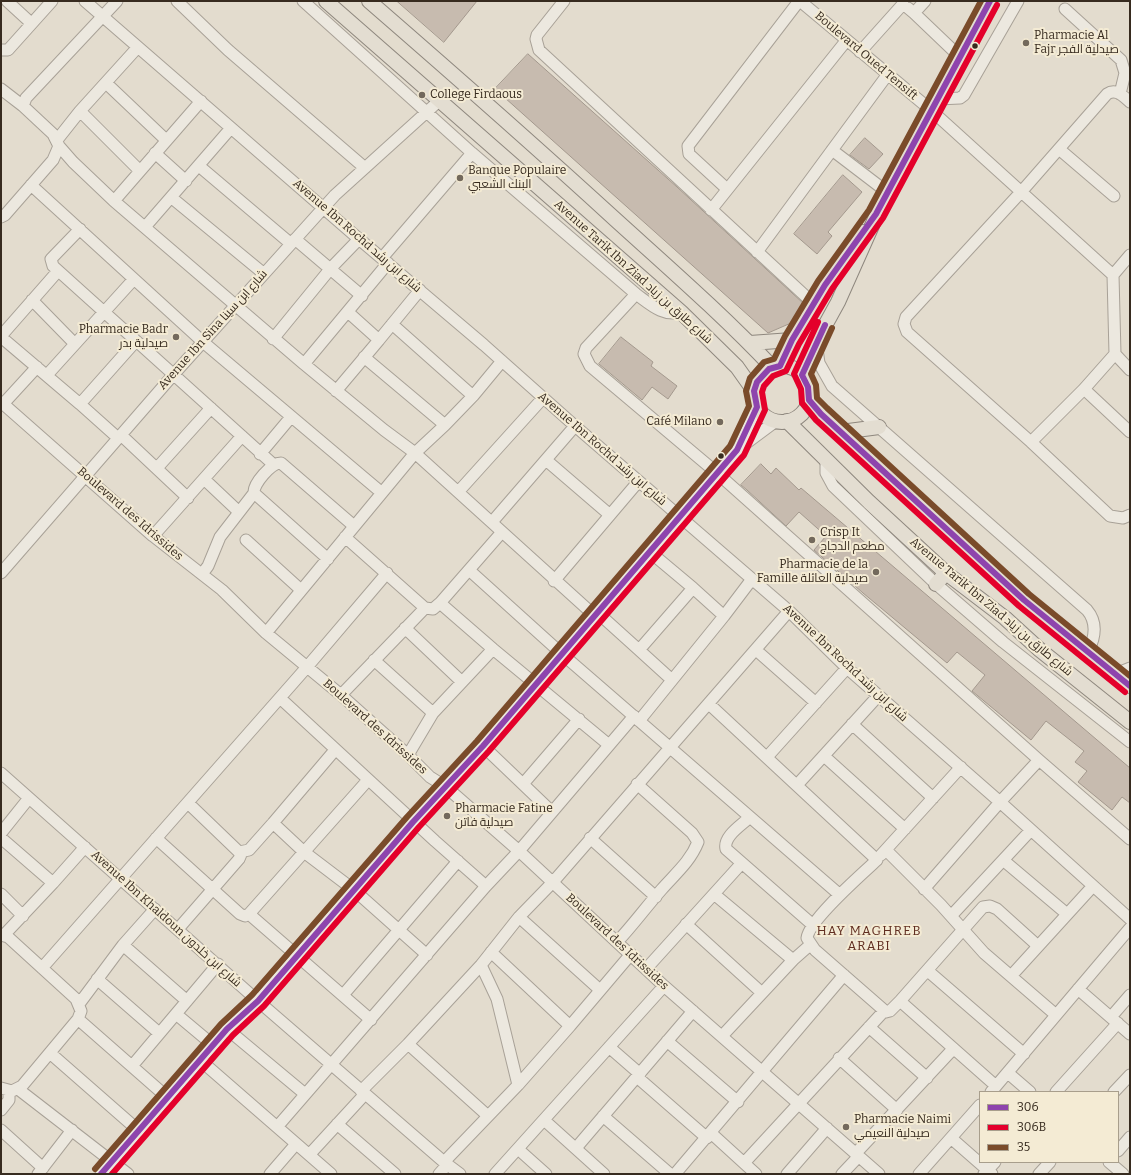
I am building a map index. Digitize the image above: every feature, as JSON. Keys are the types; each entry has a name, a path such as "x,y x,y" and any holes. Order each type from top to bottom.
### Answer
{"main road":[{"name":"Avenue Tarik Ibn Ziad شارع طارق بن زياد","path":"326,1 681,312 737,367 754,391 755,411 765,416 782,421 826,460 946,573 1005,618 1040,650 1130,722"},
{"path":"369,1 547,157 776,367"},
{"path":"802,375 816,342 841,295 887,192 990,1"},
{"path":"776,367 842,260 876,214"},
{"path":"750,343 792,340"},
{"path":"754,391 757,382 762,375 776,367 786,366 795,369 802,375 807,382 810,391 809,400 800,415 782,421"},
{"path":"737,367 755,411"},
{"path":"809,400 841,432 1024,600 1064,634 1130,686"},
{"path":"841,432 879,427"},
{"path":"936,584 946,573"}],"street":[{"path":"7,1 31,23"},
{"path":"1,50 8,50 52,1"},
{"name":"Avenue Ibn Rochd شارع ابن رشد","path":"85,1 502,361 638,482 789,611 847,668 961,767 1130,919"},
{"path":"23,106 30,93 117,1"},
{"path":"177,1 240,60 365,168"},
{"path":"303,1 472,153 636,294 665,313 673,314 681,312"},
{"path":"564,1 537,36 536,39 539,50 814,304"},
{"path":"727,190 689,154 688,146 800,1"},
{"name":"Boulevard Oued Tensift","path":"800,1 846,41 888,74 935,105 1022,191 1113,275"},
{"path":"914,13 925,1"},
{"path":"935,105 964,95 1018,1"},
{"path":"860,52 902,2 959,56"},
{"path":"1065,9 1121,60 1124,73 1120,94"},
{"path":"711,210 846,41"},
{"path":"1,217 53,160 58,143 80,111 138,47"},
{"path":"757,252 888,74"},
{"path":"106,83 166,140"},
{"path":"1,89 23,106 53,134 73,162 114,201 273,339 402,444 415,452 459,491 554,581 639,650 672,680"},
{"path":"1130,102 1114,91 1106,94 1022,191 906,317 904,324 907,332 1031,442 1110,516 1123,518 1130,515"},
{"name":"Avenue Ibn Sina شارع ابن سينا","path":"1,573 119,436 323,207 344,185 440,100"},
{"path":"114,201 201,101"},
{"path":"80,111 140,170"},
{"path":"145,227 172,198 231,128"},
{"path":"1059,149 1114,196"},
{"path":"832,150 887,192"},
{"path":"155,153 186,181"},
{"path":"304,364 349,313 385,261 472,153"},
{"path":"199,166 292,241 331,268 362,296"},
{"path":"31,185 203,342 382,493"},
{"path":"172,198 263,273"},
{"path":"80,230 51,259 51,263 103,312 274,465"},
{"path":"273,339 331,268 359,239"},
{"path":"1031,442 1084,388 1114,354 1113,275 1130,255"},
{"path":"58,271 1,336 157,468 188,498"},
{"path":"46,375 134,279"},
{"path":"336,391 420,290"},
{"path":"636,294 586,348 584,354 590,366 717,473 1039,760 1130,839"},
{"path":"32,300 75,344"},
{"path":"349,313 379,340"},
{"path":"392,324 473,396"},
{"path":"80,404 136,341"},
{"path":"816,342 819,363 828,380 879,427 1087,610 1093,619 1095,631 1088,652"},
{"path":"1114,354 1130,370"},
{"path":"364,357 445,425"},
{"path":"266,633 415,452 445,425 473,396 502,361"},
{"path":"2,403 37,367"},
{"path":"1084,388 1130,432"},
{"path":"459,491 543,398"},
{"name":"Boulevard des Idrissides","path":"2,403 153,536 222,590 266,633 341,695 408,755 430,777 446,787 519,851 664,986 879,1174"},
{"path":"157,468 211,408"},
{"path":"738,450 755,411"},
{"path":"260,454 291,417"},
{"path":"101,1174 227,1029 258,1001 414,822 483,746 717,473 738,450 782,421"},
{"path":"492,522 575,426"},
{"path":"153,536 242,436"},
{"path":"546,460 610,514"},
{"path":"826,460 826,473 833,486 936,584 1003,642 1130,742"},
{"path":"202,574 220,537 254,493 255,487 274,465 278,463 283,465 354,526"},
{"path":"204,479 239,512"},
{"path":"554,581 638,482"},
{"path":"254,493 328,559"},
{"path":"345,537 425,608 433,609 440,604 502,532"},
{"path":"246,540 301,590"},
{"path":"650,552 724,616"},
{"path":"469,570 562,654 840,895"},
{"path":"42,968 280,698 387,573"},
{"path":"277,1127 486,886 519,851 609,745 672,680 752,579"},
{"path":"639,650 693,588"},
{"path":"440,604 493,650 609,745"},
{"path":"341,695 425,608"},
{"path":"309,1155 363,1092 481,965 519,917 552,882 789,611"},
{"path":"405,628 462,682"},
{"path":"408,755 433,713 493,650"},
{"path":"756,650 816,703"},
{"path":"374,660 433,713"},
{"path":"767,757 847,668"},
{"path":"1115,674 1130,668"},
{"path":"797,786 878,696"},
{"path":"280,698 414,822 486,886"},
{"path":"709,704 877,860"},
{"path":"523,784 579,719"},
{"path":"852,724 933,798"},
{"path":"483,746 552,812"},
{"path":"188,803 236,850 242,852 249,850 336,750"},
{"path":"824,756 905,829"},
{"path":"924,889 1039,760"},
{"path":"961,767 877,860 840,895 814,926 808,936 810,945 884,1011 890,1012 928,971 983,907 990,906 996,908 1038,946"},
{"name":"Avenue Ibn Khaldoun شارع ابن خلدون","path":"1,773 258,1001 445,1164 460,1174"},
{"path":"156,838 240,914 245,916 249,914 368,780"},
{"path":"618,942 686,863 698,842 689,830 637,784"},
{"path":"1,833 29,798"},
{"path":"750,817 726,842 726,849 741,864 814,926"},
{"path":"273,823 304,852 354,890 427,955"},
{"path":"951,916 1031,830"},
{"path":"1,838 54,883"},
{"path":"590,838 656,897"},
{"path":"1,1110 6,1106 9,1100 9,1089 50,1053 78,1019 81,1011 76,999 8,937 2,935 23,916 85,847"},
{"path":"886,850 951,916 984,953 1056,1015"},
{"path":"178,929 212,888 239,859 242,852"},
{"path":"1003,860 1067,914"},
{"path":"343,995 458,861"},
{"path":"646,969 741,864"},
{"path":"1011,976 1093,886"},
{"path":"1,894 23,916"},
{"path":"714,894 793,960"},
{"path":"79,1004 123,945 155,909"},
{"path":"249,914 371,1020"},
{"path":"519,917 600,990"},
{"path":"686,924 762,992"},
{"path":"900,1001 953,1048 994,1089 1130,928"},
{"path":"123,945 187,1001"},
{"path":"722,1036 762,992 810,945"},
{"path":"491,952 570,1026"},
{"path":"438,1174 445,1164 570,1026 630,954"},
{"path":"132,1066 218,964"},
{"path":"481,965 497,999 518,1085"},
{"path":"928,971 1024,1054"},
{"path":"603,1116 676,1173 738,1102 844,975"},
{"path":"97,979 159,1033"},
{"path":"495,1174 664,986"},
{"path":"1078,989 1130,1034"},
{"path":"1057,1091 1115,1020 1130,995"},
{"path":"576,1148 692,1011"},
{"path":"744,1163 839,1058 884,1011"},
{"path":"176,1014 213,1046"},
{"path":"78,1019 168,1098"},
{"path":"869,1026 927,1078"},
{"path":"227,1029 305,1094"},
{"path":"667,1041 738,1102"},
{"path":"408,1044 488,1116"},
{"path":"609,1047 709,1136 756,1174"},
{"path":"842,1174 857,1155 953,1048"},
{"path":"50,1053 139,1131"},
{"path":"839,1058 897,1110"},
{"path":"200,1060 328,1173"},
{"path":"1008,1073 1029,1091"},
{"path":"1115,1091 1130,1075"},
{"path":"9,1089 72,1130 128,1174"},
{"path":"919,1174 979,1106"},
{"path":"544,1120 604,1174"},
{"path":"337,1124 395,1174"},
{"path":"787,1174 827,1128"},
{"path":"1,1130 40,1171 72,1130"},
{"path":"1119,1150 1130,1137"},
{"path":"951,1138 979,1162"},
{"path":"270,1174 296,1144"},
{"path":"518,1149 546,1174"},
{"path":"981,1163 989,1170"},
{"path":"1039,1174 1049,1163"},
{"path":"1111,1163 1123,1174"}],"building":[{"path":"397,1 477,1 444,42"},
{"path":"528,54 677,187 804,304 791,323 768,333 495,89"},
{"path":"865,138 883,154 869,169 850,155"},
{"path":"843,175 862,192 828,232 832,236 817,254 794,234"},
{"path":"621,337 653,362 651,366 677,386 668,399 652,387 642,400 599,364"},
{"path":"761,464 771,474 776,468 799,490 801,488 1130,768 1130,803 1122,797 1112,810 1078,782 1087,771 1075,762 1084,751 1046,721 1031,740 972,691 985,675 957,652 947,663 863,593 814,550 826,536 799,512 786,526 741,485"}],"transit line":[{"name":"35","path":"95,1169 221,1024 252,995 407,817 477,741 730,446 749,406 746,391 750,378 764,362 774,359 785,336 818,281 869,210 981,1"},
{"name":"306","path":"101,1174 227,1029 258,1001 413,822 483,746 737,450 757,407 754,391 757,382 769,369 780,366 792,340 825,285 876,214 990,1"},
{"name":"306B","path":"112,1174 233,1035 264,1006 419,827 489,751 744,455 765,410 762,392 764,386 773,376 786,371 799,344 832,289 883,218 997,5"},
{"name":"306B","path":"818,322 794,374 801,389 802,403 816,420 1019,606 1125,692"},
{"name":"306","path":"825,325 802,375 808,387 809,400 821,414 1024,600 1130,686"},
{"name":"35","path":"832,328 811,374 816,385 817,398 1029,594 1130,676"}],"place":[{"name":"Pharmacie Al Fajr صيدلية الفجر","path":"1026,43"},
{"name":"College Firdaous","path":"422,95"},
{"name":"Banque Populaire البنك الشعبي","path":"460,178"},
{"name":"Pharmacie Badr صيدلية بدر","path":"176,337"},
{"name":"Café Milano","path":"720,422"},
{"name":"Crisp It مطعم الدجاج","path":"812,540"},
{"name":"Pharmacie de la Famille صيدلية العائلة","path":"876,572"},
{"name":"Pharmacie Fatine صيدلية فاتن","path":"447,816"},
{"name":"Pharmacie Naimi صيدلية النعيمي","path":"846,1127"}],"district":[{"name":"HAY MAGHREB ARABI","path":"869,938"}]}
